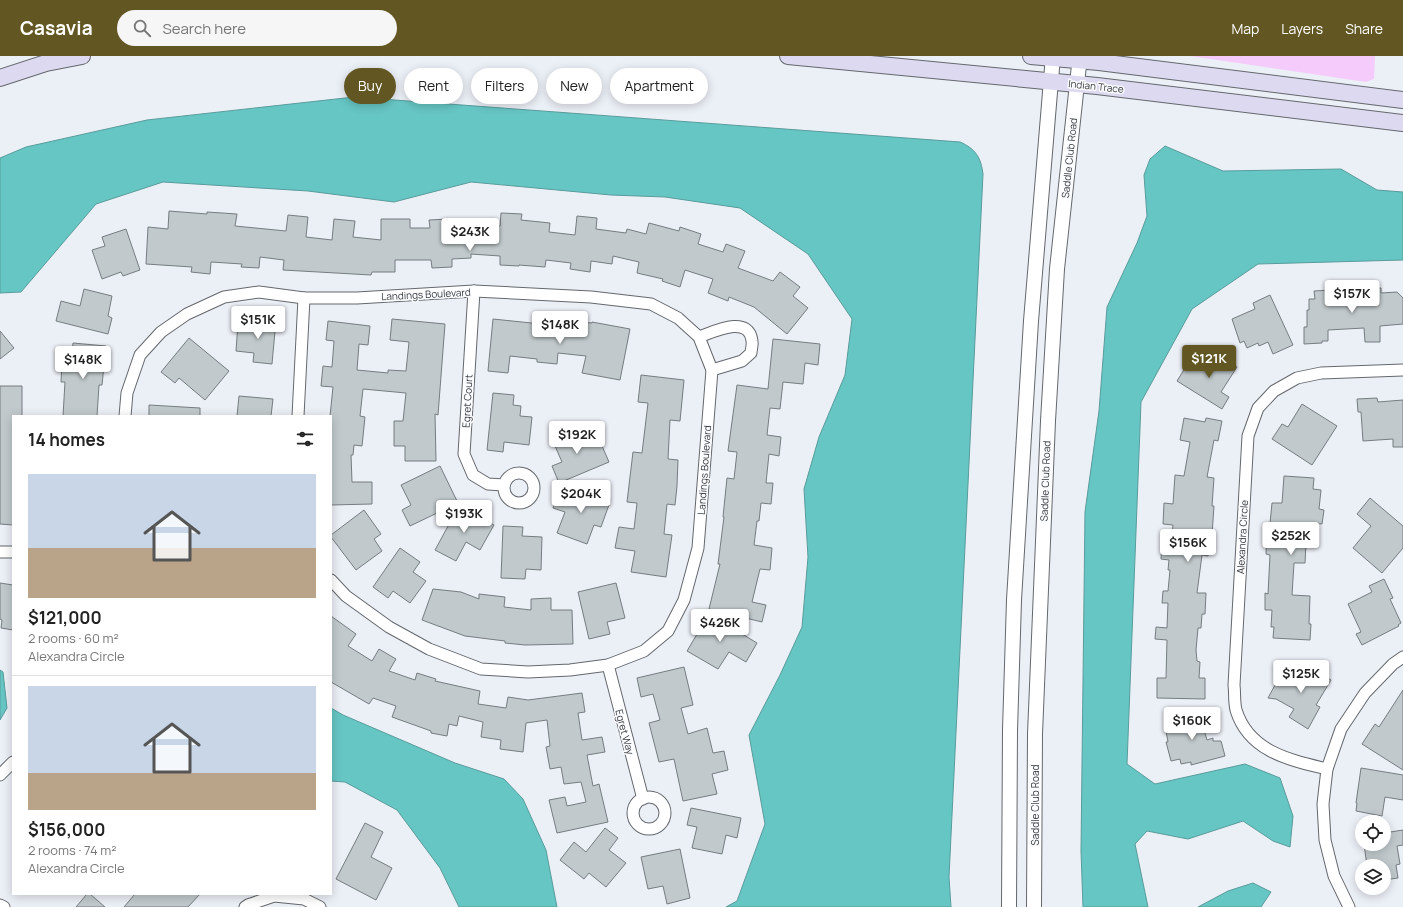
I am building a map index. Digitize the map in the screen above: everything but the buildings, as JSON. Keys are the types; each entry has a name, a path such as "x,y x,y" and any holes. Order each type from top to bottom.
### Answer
{"main road":[{"path":"0,78 46,62 82,56"},
{"name":"Indian Trace","path":"788,56 1077,84 1403,123"},
{"path":"1031,56 1080,58 1403,100"}],"street":[{"path":"1009,907 1010,730 1014,600 1031,321 1053,57"},
{"name":"Saddle Club Road","path":"1034,907 1035,734 1048,421 1057,269 1080,58"},
{"name":"Landings Boulevard","path":"125,415 128,393 140,355 161,332 187,314 224,297 259,292 304,298 357,298 474,291 591,297 651,304 678,318 699,337 712,370 698,548 684,600 668,631 644,651 608,665 570,670 528,672 481,668 429,649 389,627 346,596 332,581"},
{"name":"Egret Court","path":"474,291 464,454 473,475 488,484 504,485"},
{"path":"298,415 304,298"},
{"path":"699,337 730,326 742,327 750,332 752,341 751,353 742,361 712,370"},
{"name":"Alexandra Circle","path":"1327,769 1291,761 1267,750 1246,730 1236,709 1234,685 1248,436 1258,408 1274,391 1297,378 1321,373 1403,370"},
{"path":"0,552 12,552"},
{"path":"1349,907 1334,876 1325,840 1323,804 1327,769 1341,729 1365,693 1393,664 1403,657"},
{"name":"Egret Way","path":"608,665 643,799"},
{"path":"0,775 12,763"},
{"path":"245,907 274,896 304,899 320,907"},
{"path":"0,905 4,907"}],"shaded area":[{"path":"1190,56 1375,56 1374,79 1366,82"}],"water":[{"path":"344,98 344,104 396,104 396,100 404,101 404,104 448,104 960,142 974,151 981,163 983,174 949,877 951,907 726,907 737,901 765,824 749,735 780,675 802,627 808,557 804,489 819,437 845,375 852,319 808,254 740,208 665,197 611,195 471,182 394,202 308,191 163,182 96,204 21,292 0,293 0,158 26,147 147,120"},
{"path":"1165,146 1223,171 1341,169 1377,190 1403,192 1403,260 1258,264 1192,309 1141,402 1127,764 1155,784 1245,764 1280,778 1293,816 1290,847 1273,841 1243,821 1188,839 1147,831 1135,844 1148,907 1083,907 1081,851 1085,512 1099,411 1107,307 1137,243 1147,216 1144,175 1150,159"},
{"path":"0,670 3,672 7,708 0,720"},
{"path":"332,709 343,715 455,763 504,779 523,799 546,850 557,907 459,907 440,868 397,810 345,782 332,781"},
{"path":"1253,883 1271,892 1261,907 1198,907 1228,891"}]}
